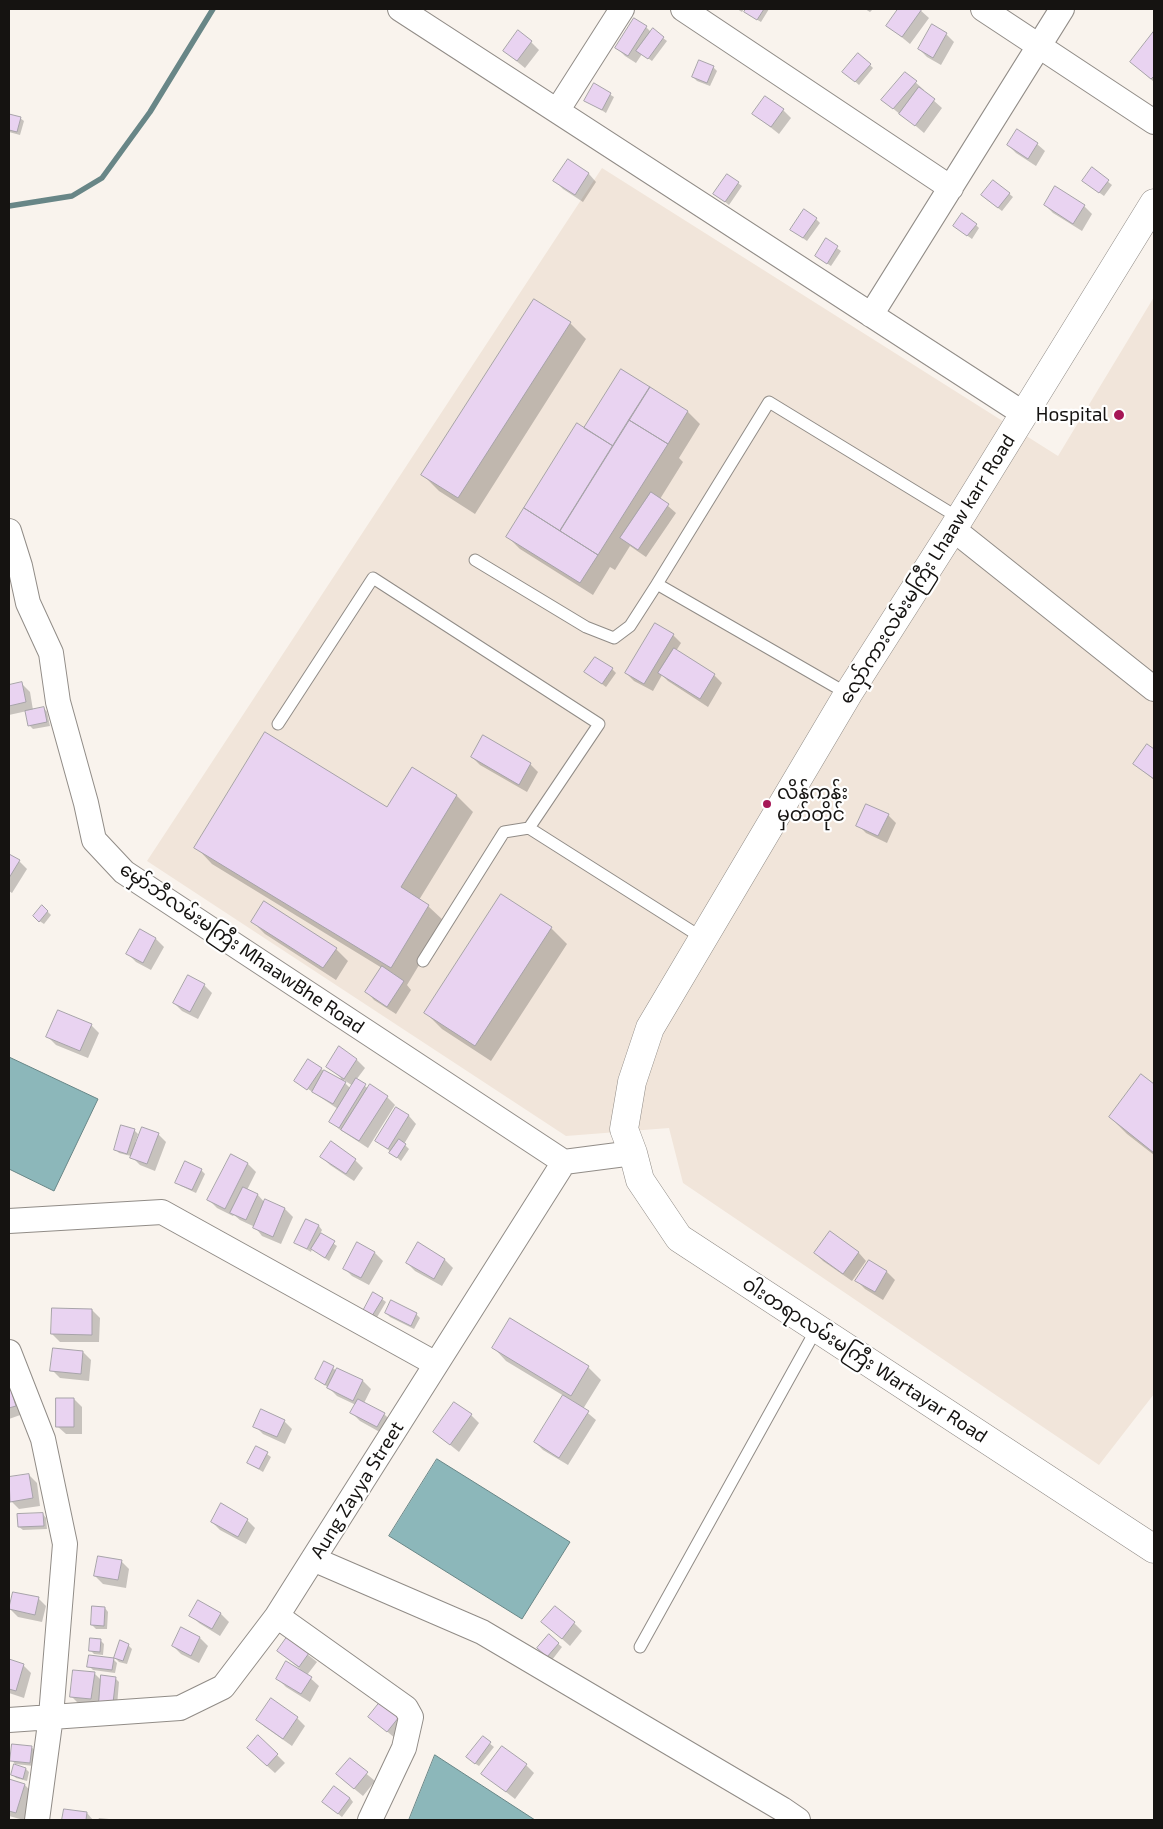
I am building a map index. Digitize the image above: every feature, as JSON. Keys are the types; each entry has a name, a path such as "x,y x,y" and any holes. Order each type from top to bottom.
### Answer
{"street":[{"path":"400,9 1024,414"},
{"path":"557,111 622,9"},
{"path":"683,9 951,188"},
{"path":"983,9 1154,122"},
{"path":"871,315 1062,9"},
{"name":"လှော်ကားလမ်းမကြီး Lhaaw karr Road","path":"628,1141 632,1082 650,1028 848,694 1024,414 1154,202"},
{"path":"956,523 1154,688"},
{"name":"မှော်ဘီလမ်းမကြီး MhaawBhe Road","path":"9,530 20,566 28,603 51,653 58,702 79,776 94,840 124,872 564,1162"},
{"path":"564,1162 628,1141"},
{"name":"ဝါးတရာလမ်းမကြီး Wartayar Road","path":"628,1141 640,1180 679,1238 1154,1549"},
{"name":"Aung Zayya Street","path":"9,1720 180,1708 223,1687 277,1616 564,1162"},
{"path":"9,1221 162,1212 436,1364"},
{"path":"9,1352 44,1439 65,1544 51,1716 37,1820"},
{"path":"313,1559 482,1632 798,1820"},
{"path":"277,1616 406,1708 411,1717 404,1748 370,1820"}],"lane":[{"path":"475,560 586,627 614,638 630,626 769,402 956,523"},
{"path":"278,724 373,578 599,724 529,828"},
{"path":"657,584 848,694"},
{"path":"422,961 504,832 529,828 704,939"},
{"path":"640,1647 816,1328"}],"shaded area":[{"path":"602,168 1058,456 1154,297 1154,1394 1099,1465 683,1183 669,1128 566,1136 147,861"}],"water":[{"path":"9,1057 98,1099 54,1191 9,1169"},
{"path":"437,1459 570,1542 522,1619 389,1536"},
{"path":"435,1755 535,1820 409,1820"}],"building":[{"path":"746,9 764,9 757,20 744,12"},
{"path":"898,9 922,9 902,37 886,26"},
{"path":"634,18 647,26 628,56 615,48"},
{"path":"932,24 947,33 933,58 918,49"},
{"path":"653,28 664,37 648,59 636,51"},
{"path":"518,30 532,41 517,61 503,51"},
{"path":"1154,31 1154,76 1151,79 1130,62"},
{"path":"858,53 871,64 855,82 842,72"},
{"path":"699,60 714,66 707,83 692,77"},
{"path":"905,72 917,81 893,109 881,100"},
{"path":"594,83 611,93 602,110 584,101"},
{"path":"919,87 935,99 915,126 899,114"},
{"path":"765,96 784,109 771,127 752,114"},
{"path":"9,114 21,117 17,132 9,130"},
{"path":"1017,129 1038,143 1028,159 1007,145"},
{"path":"568,159 589,173 575,195 553,181"},
{"path":"1092,167 1109,180 1099,193 1082,181"},
{"path":"727,174 739,182 725,202 713,194"},
{"path":"993,180 1010,193 998,208 981,195"},
{"path":"1055,186 1085,205 1073,224 1044,205"},
{"path":"804,209 817,218 803,238 790,230"},
{"path":"962,213 977,224 967,236 953,226"},
{"path":"826,238 838,246 827,264 815,256"},
{"path":"534,299 571,322 458,498 421,475"},
{"path":"621,369 650,387 613,446 584,428"},
{"path":"650,387 688,411 668,444 629,420"},
{"path":"629,420 668,444 598,555 560,531"},
{"path":"577,423 613,446 560,531 524,508"},
{"path":"651,492 669,504 638,550 620,538"},
{"path":"524,508 598,555 580,583 506,537"},
{"path":"655,623 674,634 644,684 625,673"},
{"path":"674,648 715,674 700,699 658,673"},
{"path":"595,657 613,668 602,684 584,672"},
{"path":"22,682 26,702 9,706 9,685"},
{"path":"44,707 47,722 28,726 25,711"},
{"path":"265,732 387,807 412,767 457,795 401,887 429,905 391,968 194,848"},
{"path":"483,735 531,763 519,785 471,757"},
{"path":"1147,744 1154,749 1154,779 1133,764"},
{"path":"866,804 889,814 878,836 856,826"},
{"path":"9,854 20,860 9,878"},
{"path":"501,894 552,927 475,1046 424,1013"},
{"path":"264,901 337,948 323,968 251,922"},
{"path":"42,905 48,911 39,922 33,916"},
{"path":"140,929 156,938 143,963 126,954"},
{"path":"382,966 404,981 387,1007 365,992"},
{"path":"188,975 205,984 190,1012 173,1003"},
{"path":"58,1010 92,1024 80,1051 46,1037"},
{"path":"339,1046 357,1059 344,1079 326,1067"},
{"path":"308,1059 322,1068 307,1090 294,1081"},
{"path":"324,1070 346,1082 333,1104 312,1092"},
{"path":"1141,1074 1154,1084 1154,1153 1109,1117"},
{"path":"356,1078 366,1084 339,1128 329,1122"},
{"path":"370,1084 388,1096 359,1141 341,1130"},
{"path":"396,1107 409,1115 388,1149 375,1141"},
{"path":"121,1125 135,1129 127,1154 114,1150"},
{"path":"142,1127 159,1133 147,1164 130,1158"},
{"path":"399,1139 406,1144 397,1158 389,1153"},
{"path":"331,1141 356,1159 346,1174 320,1157"},
{"path":"231,1154 248,1163 225,1209 207,1200"},
{"path":"185,1161 202,1169 192,1190 175,1183"},
{"path":"243,1187 258,1194 246,1220 230,1213"},
{"path":"265,1199 285,1208 273,1237 253,1228"},
{"path":"306,1219 319,1225 307,1249 294,1243"},
{"path":"830,1231 859,1252 843,1274 814,1253"},
{"path":"321,1233 335,1241 325,1258 311,1249"},
{"path":"357,1242 375,1252 361,1278 343,1269"},
{"path":"418,1242 445,1259 434,1279 406,1263"},
{"path":"869,1260 887,1271 875,1292 855,1281"},
{"path":"373,1292 383,1298 372,1316 363,1311"},
{"path":"391,1300 417,1313 411,1326 385,1313"},
{"path":"52,1308 92,1309 92,1335 51,1334"},
{"path":"510,1318 589,1366 571,1396 492,1348"},
{"path":"53,1348 83,1351 81,1374 50,1371"},
{"path":"324,1361 334,1366 325,1385 315,1379"},
{"path":"337,1368 363,1380 353,1401 327,1388"},
{"path":"9,1387 16,1406 9,1408"},
{"path":"563,1395 589,1411 559,1458 534,1442"},
{"path":"56,1398 74,1398 74,1427 56,1427"},
{"path":"358,1399 385,1413 377,1427 350,1413"},
{"path":"454,1402 472,1414 450,1445 433,1432"},
{"path":"261,1409 285,1420 277,1437 253,1427"},
{"path":"256,1446 268,1452 259,1469 247,1463"},
{"path":"29,1474 33,1498 10,1502 9,1477"},
{"path":"221,1503 248,1519 238,1537 211,1522"},
{"path":"43,1513 44,1526 18,1527 17,1514"},
{"path":"98,1556 122,1560 118,1580 94,1576"},
{"path":"13,1592 39,1597 35,1615 9,1609"},
{"path":"198,1600 221,1613 212,1629 189,1616"},
{"path":"92,1606 105,1607 104,1626 91,1625"},
{"path":"555,1606 575,1622 562,1639 541,1622"},
{"path":"181,1627 200,1637 191,1656 172,1646"},
{"path":"549,1634 559,1643 547,1657 537,1648"},
{"path":"287,1637 309,1653 299,1667 277,1651"},
{"path":"90,1638 101,1639 100,1652 89,1651"},
{"path":"120,1640 129,1644 123,1661 114,1658"},
{"path":"89,1655 114,1658 112,1670 87,1667"},
{"path":"9,1659 24,1664 16,1691 9,1689"},
{"path":"286,1661 312,1677 301,1694 276,1679"},
{"path":"73,1670 95,1672 91,1699 70,1697"},
{"path":"101,1675 116,1677 113,1703 99,1702"},
{"path":"271,1698 298,1717 283,1739 256,1720"},
{"path":"380,1702 399,1717 387,1732 368,1717"},
{"path":"258,1735 278,1754 267,1766 247,1748"},
{"path":"483,1736 491,1742 475,1764 466,1757"},
{"path":"12,1744 32,1746 30,1763 10,1761"},
{"path":"502,1746 527,1764 506,1792 481,1774"},
{"path":"350,1758 368,1772 354,1789 336,1774"},
{"path":"14,1764 26,1768 23,1779 11,1775"},
{"path":"9,1779 25,1784 16,1813 9,1811"},
{"path":"334,1786 350,1798 338,1814 322,1802"},
{"path":"64,1809 87,1812 86,1820 62,1820"}],"waterway":[{"path":"9,206 72,196 102,178 150,112 213,9"}],"place":[{"name":"Hospital","path":"1119,415"},
{"name":"လိန်ကုန်း မှတ်တိုင်","path":"767,804"}]}
